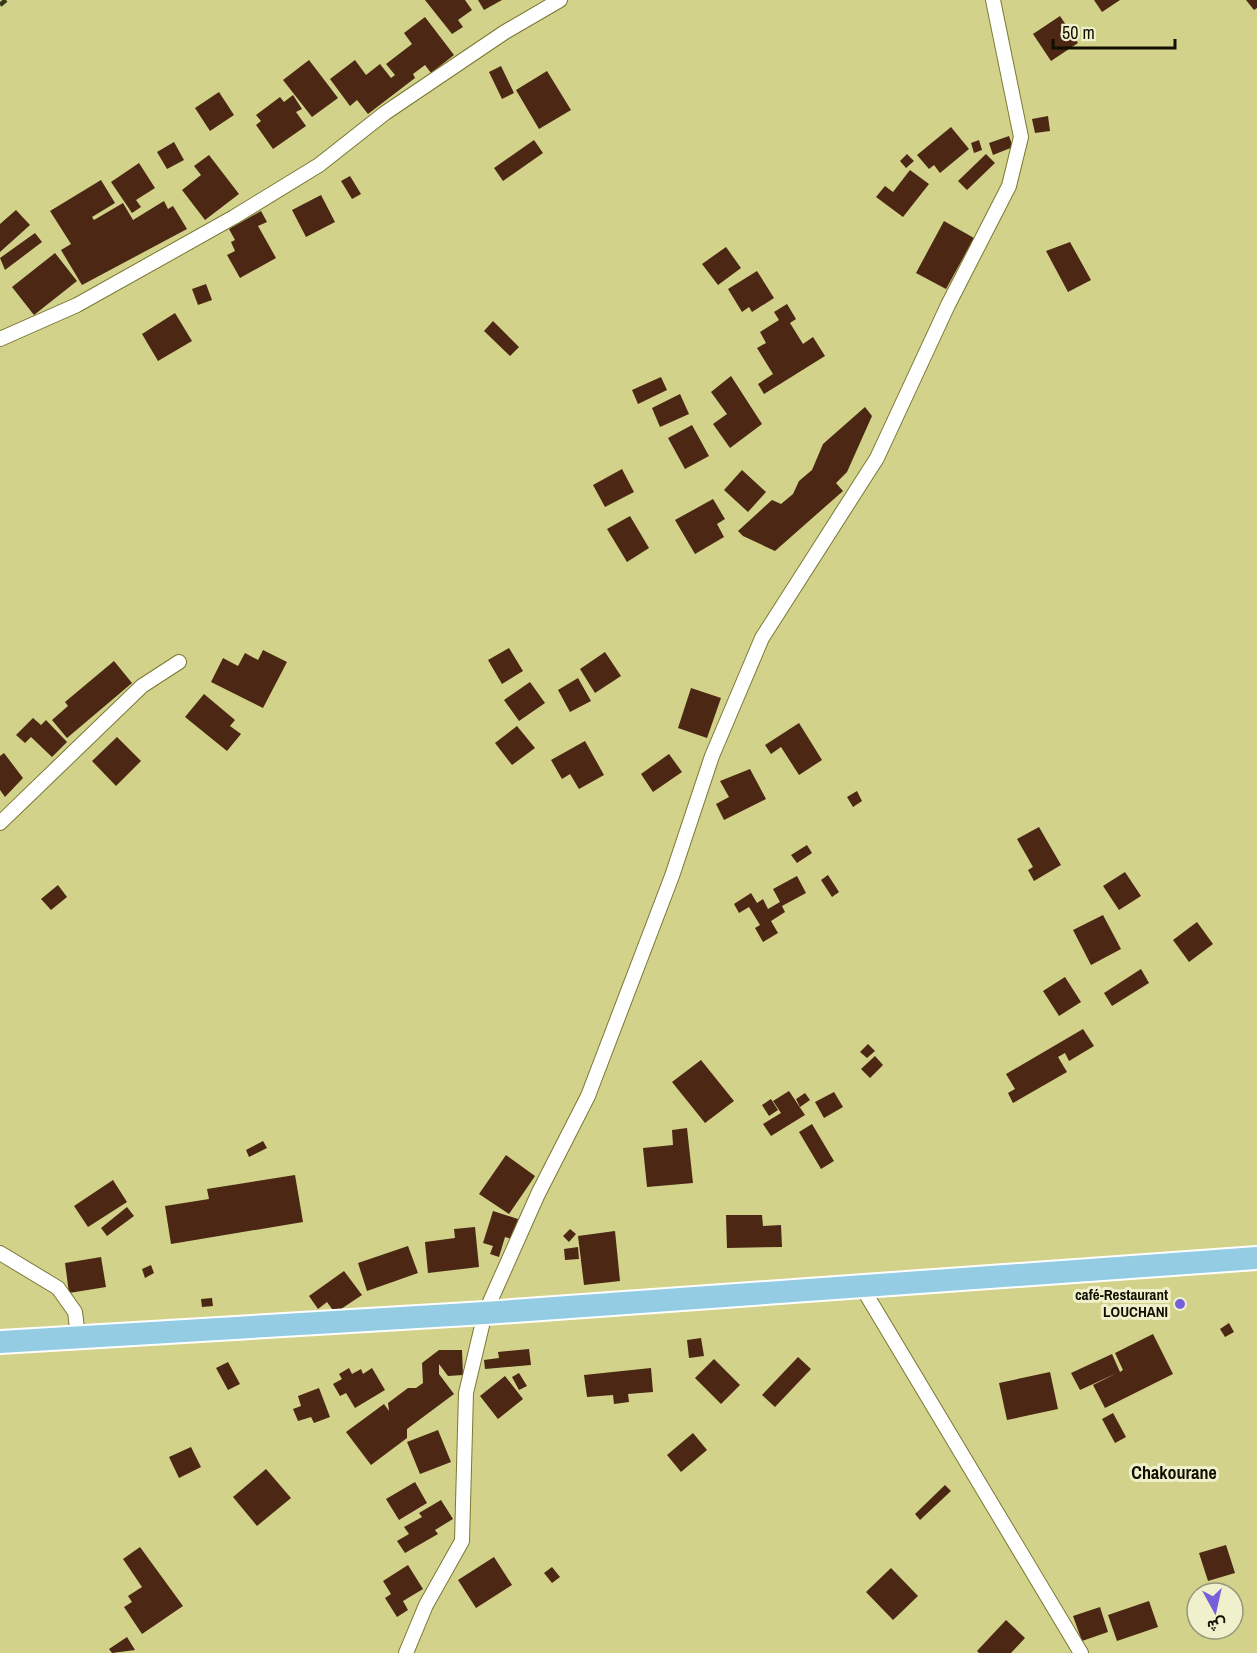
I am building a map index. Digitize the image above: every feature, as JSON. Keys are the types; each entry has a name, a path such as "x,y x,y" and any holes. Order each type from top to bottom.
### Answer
{"main road":[{"path":"0,1341 485,1312 1257,1258"}],"street":[{"path":"0,339 77,305 234,217 319,165 385,113 505,32 560,0"},
{"path":"406,1653 426,1605 462,1541 465,1393 485,1312 538,1194 588,1096 672,876 712,756 762,638 877,458 948,304 1010,186 1021,137 993,0"},
{"path":"0,823 142,686 179,662"},
{"path":"0,1253 58,1288 75,1312 78,1336"},
{"path":"860,1284 1081,1653"}],"building":[{"path":"425,0 465,0 472,10 458,20 463,27 452,34"},
{"path":"478,0 502,0 484,10"},
{"path":"1094,0 1120,0 1102,12"},
{"path":"1246,0 1257,0 1257,8 1254,10"},
{"path":"1060,16 1078,43 1051,61 1033,34"},
{"path":"425,17 454,55 431,73 425,65 413,74 415,78 368,114 357,100 350,106 330,79 355,60 366,75 380,64 391,78 395,75 386,64 412,44 404,33"},
{"path":"309,60 338,98 312,117 283,80"},
{"path":"501,66 514,93 502,99 489,72"},
{"path":"547,71 571,110 539,129 516,90"},
{"path":"219,92 234,115 210,131 195,108"},
{"path":"293,95 302,109 296,112 306,126 273,149 256,125 261,121 256,115 280,97 284,102"},
{"path":"1048,116 1050,131 1035,133 1032,119"},
{"path":"951,127 969,149 940,173 934,165 929,169 917,155"},
{"path":"1009,136 1013,147 993,155 989,143"},
{"path":"534,140 543,153 503,181 494,168"},
{"path":"979,140 982,150 974,153 971,143"},
{"path":"174,142 184,160 167,169 157,152"},
{"path":"907,154 914,161 906,168 900,161"},
{"path":"986,154 995,163 967,190 958,181"},
{"path":"209,155 239,194 205,220 182,190 201,175 194,166"},
{"path":"139,163 155,188 136,200 141,207 132,213 111,182"},
{"path":"910,170 929,184 903,217 876,197 885,186 893,192"},
{"path":"350,176 361,194 352,199 341,181"},
{"path":"101,180 115,203 92,217 94,220 123,203 133,220 164,201 168,209 173,206 187,229 82,285 61,250 71,244 50,211"},
{"path":"321,195 335,222 306,237 292,210"},
{"path":"16,210 30,225 0,252 0,224"},
{"path":"261,211 267,222 258,226 276,258 240,278 227,255 235,251 231,242 235,240 229,229"},
{"path":"944,221 974,238 946,289 916,273"},
{"path":"35,233 42,242 5,270 0,258"},
{"path":"1070,242 1091,280 1068,292 1046,251"},
{"path":"726,247 741,268 718,285 702,264"},
{"path":"55,253 77,281 34,315 12,287"},
{"path":"757,271 774,298 752,312 749,307 742,312 728,289"},
{"path":"206,284 212,300 198,305 192,289"},
{"path":"787,304 796,319 790,323 803,344 813,337 825,356 764,394 758,384 773,374 757,348 766,343 760,332 779,320 774,312"},
{"path":"175,313 192,341 158,361 142,334"},
{"path":"493,321 519,347 510,356 484,331"},
{"path":"731,376 762,424 730,448 713,424 727,414 711,392"},
{"path":"661,377 667,390 638,404 632,390"},
{"path":"680,394 689,414 660,427 652,408"},
{"path":"865,407 872,416 847,472 836,483 843,491 775,551 743,536 738,531 772,500 781,504 793,494 799,481 812,470 823,444"},
{"path":"692,425 709,456 685,469 668,438"},
{"path":"622,469 634,492 605,507 593,485"},
{"path":"742,470 766,492 748,512 724,490"},
{"path":"713,499 725,519 717,524 724,537 695,554 675,520"},
{"path":"630,516 649,548 627,562 607,529"},
{"path":"509,648 523,671 502,684 488,660"},
{"path":"263,650 287,662 263,708 211,682 223,658 238,666 245,653 258,660"},
{"path":"605,652 621,676 595,693 580,669"},
{"path":"114,661 132,683 67,738 52,720 68,706 65,702"},
{"path":"578,678 591,701 570,712 558,690"},
{"path":"530,682 545,703 519,721 504,700"},
{"path":"691,688 721,698 707,738 678,728"},
{"path":"204,694 235,720 230,726 241,734 227,751 185,717"},
{"path":"33,718 41,725 46,720 67,742 52,757 31,737 25,743 16,735"},
{"path":"799,723 822,760 799,775 781,747 771,754 765,745"},
{"path":"517,726 535,748 512,765 495,743"},
{"path":"117,737 141,761 116,786 92,761"},
{"path":"585,741 604,775 579,789 570,774 562,779 551,760"},
{"path":"4,753 23,778 5,797 0,790 0,756"},
{"path":"669,754 682,772 653,792 641,774"},
{"path":"750,769 766,799 724,820 716,804 729,797 720,781"},
{"path":"857,791 862,801 853,807 847,797"},
{"path":"1039,827 1061,865 1034,881 1028,870 1033,867 1017,839"},
{"path":"807,845 812,853 797,863 791,855"},
{"path":"1125,872 1141,896 1119,910 1103,886"},
{"path":"828,875 839,892 832,897 821,880"},
{"path":"797,876 806,893 782,906 785,912 771,921 778,933 763,942 755,928 760,925 749,907 739,913 734,904 751,893 757,903 763,899 768,909 780,902 773,889"},
{"path":"58,885 67,897 51,910 41,899"},
{"path":"1103,915 1121,949 1091,965 1073,930"},
{"path":"1197,922 1213,944 1189,962 1173,940"},
{"path":"1141,969 1149,983 1112,1006 1104,993"},
{"path":"1065,977 1081,1002 1059,1016 1043,991"},
{"path":"1083,1029 1094,1046 1069,1061 1065,1053 1058,1057 1067,1072 1013,1103 1008,1093 1015,1089 1006,1074"},
{"path":"868,1044 875,1051 867,1058 860,1052"},
{"path":"875,1056 883,1065 870,1078 861,1069"},
{"path":"701,1060 734,1101 705,1123 672,1082"},
{"path":"789,1091 805,1115 771,1136 763,1124 781,1113 773,1101"},
{"path":"834,1092 843,1107 824,1118 815,1102"},
{"path":"805,1093 810,1100 800,1107 796,1099"},
{"path":"771,1099 778,1110 769,1116 762,1105"},
{"path":"812,1124 834,1161 821,1169 799,1132"},
{"path":"687,1128 693,1183 647,1187 643,1148 673,1145 672,1130"},
{"path":"263,1141 267,1148 249,1157 246,1150"},
{"path":"506,1155 535,1176 509,1214 479,1194"},
{"path":"295,1175 303,1222 171,1244 165,1206 209,1199 207,1189"},
{"path":"113,1180 127,1202 88,1227 74,1206"},
{"path":"127,1207 134,1216 107,1236 101,1228"},
{"path":"493,1211 518,1219 512,1239 505,1237 499,1257 490,1254 493,1246 483,1243"},
{"path":"726,1215 762,1215 763,1226 781,1225 782,1247 727,1248"},
{"path":"475,1227 479,1267 428,1273 425,1242 455,1238 454,1229"},
{"path":"570,1229 576,1234 569,1242 563,1236"},
{"path":"615,1231 620,1281 584,1285 578,1236"},
{"path":"408,1246 418,1273 367,1291 358,1263"},
{"path":"578,1247 579,1259 565,1260 564,1249"},
{"path":"101,1257 106,1287 69,1293 65,1263"},
{"path":"151,1265 154,1273 145,1278 142,1269"},
{"path":"344,1271 362,1295 335,1313 327,1302 318,1309 309,1296"},
{"path":"212,1298 213,1306 202,1307 201,1299"},
{"path":"1229,1323 1234,1332 1225,1337 1220,1329"},
{"path":"1153,1334 1173,1374 1105,1408 1093,1385 1117,1373 1080,1390 1071,1373 1112,1354 1120,1372 1123,1370 1115,1353"},
{"path":"701,1338 704,1356 689,1358 687,1340"},
{"path":"529,1349 531,1365 485,1369 484,1360 499,1358 498,1352"},
{"path":"439,1350 462,1350 463,1375 448,1376 439,1364 439,1374 454,1394 407,1429 407,1438 371,1465 346,1432 384,1404 389,1411 388,1403 408,1388 416,1388 423,1383 422,1363"},
{"path":"798,1357 811,1369 775,1407 762,1395"},
{"path":"714,1359 740,1385 721,1404 695,1378"},
{"path":"228,1362 240,1384 228,1390 216,1368"},
{"path":"349,1368 352,1374 361,1369 363,1374 372,1368 385,1390 355,1408 346,1393 340,1396 333,1384 342,1379 339,1374"},
{"path":"651,1368 653,1392 628,1394 629,1402 614,1404 613,1395 587,1397 584,1375"},
{"path":"1050,1372 1058,1409 1007,1420 999,1383"},
{"path":"519,1373 527,1386 519,1390 512,1377"},
{"path":"505,1376 523,1399 498,1419 480,1396"},
{"path":"319,1388 330,1417 314,1423 311,1417 298,1421 293,1409 301,1406 298,1396"},
{"path":"1113,1413 1126,1437 1115,1443 1102,1419"},
{"path":"438,1430 451,1462 420,1474 407,1442"},
{"path":"693,1433 707,1450 681,1472 667,1455"},
{"path":"191,1447 201,1467 179,1478 169,1457"},
{"path":"266,1469 291,1498 257,1526 233,1497"},
{"path":"415,1482 427,1503 399,1520 386,1499"},
{"path":"945,1485 951,1491 920,1520 915,1514"},
{"path":"441,1500 453,1519 435,1530 438,1534 405,1553 397,1541 409,1534 404,1527 422,1517 419,1513"},
{"path":"1226,1545 1235,1573 1208,1581 1199,1553"},
{"path":"140,1547 183,1606 142,1634 124,1607 132,1602 128,1596 142,1587 123,1559"},
{"path":"494,1557 512,1585 476,1608 458,1580"},
{"path":"408,1565 423,1589 403,1601 408,1610 397,1617 385,1598 391,1594 383,1581"},
{"path":"552,1567 560,1577 552,1583 544,1573"},
{"path":"891,1568 918,1596 893,1620 866,1592"},
{"path":"1149,1601 1158,1627 1117,1641 1108,1615"},
{"path":"1100,1607 1108,1632 1082,1641 1073,1616"},
{"path":"1006,1620 1025,1638 1011,1653 979,1653 977,1651"},
{"path":"127,1637 135,1650 112,1653 109,1649"}],"railway":[{"path":"0,5 6,0"}],"place":[{"name":"café-Restaurant LOUCHANI","path":"1180,1304"}],"district":[{"name":"Chakourane","path":"1174,1473"}]}
